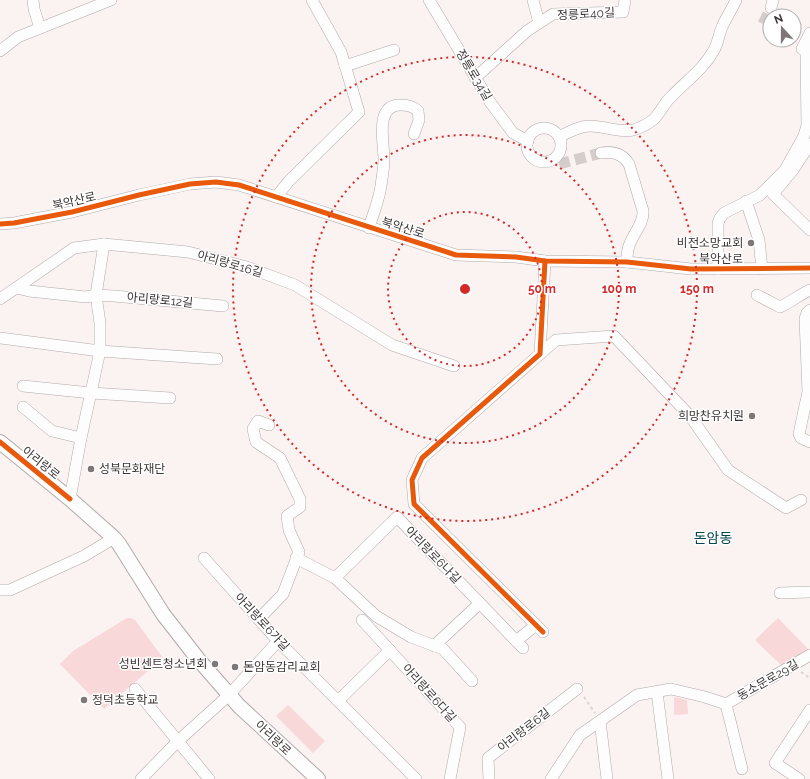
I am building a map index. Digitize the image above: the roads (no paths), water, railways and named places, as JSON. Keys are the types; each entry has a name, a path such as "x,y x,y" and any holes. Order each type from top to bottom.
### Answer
{"main road":[{"name":"아리랑로","path":"0,442 70,499 114,538 163,614 198,659 229,695 318,779"}],"street":[{"path":"0,51 18,37 111,0"},
{"path":"276,197 289,181 359,112 341,52 312,0"},
{"name":"정릉로34길","path":"429,0 490,102 514,133 528,141"},
{"path":"476,78 527,31 539,23 533,0"},
{"name":"정릉로40길","path":"539,23 553,14 622,12 626,0"},
{"path":"559,137 583,126 599,126 615,131 624,131 632,130 647,124 654,118 669,98 692,78 707,61 715,48 721,28 736,0"},
{"path":"35,1 34,9 40,28"},
{"path":"805,71 802,48 810,33"},
{"path":"810,44 806,53 805,71 808,140 793,170 773,193 810,230"},
{"path":"345,66 394,50"},
{"path":"369,228 381,188 384,159 382,132 383,121 389,109 398,105 405,105 415,108 418,111 419,120 414,134"},
{"path":"540,129 551,130 559,137 561,148 559,153 550,161 545,162 534,159 530,155 528,150 528,141 531,134 540,129"},
{"path":"718,269 718,223 720,218 724,213 762,194 808,140"},
{"path":"601,154 610,152 626,159 629,164 643,211 641,222 629,246 627,262"},
{"name":"북악산로","path":"0,224 14,224 190,184 216,182 239,185 456,255 516,257 546,260 627,262 690,269 810,268"},
{"name":"북악산로","path":"746,201 759,240 762,269"},
{"path":"70,499 81,438 100,351 100,323 96,295 104,244"},
{"name":"아리랑로16길","path":"0,299 74,248 104,244 188,252 247,267 295,285 392,345 454,366"},
{"path":"540,354 546,260"},
{"name":"아리랑로12길","path":"18,288 30,291 86,297 96,295 223,306"},
{"path":"757,295 780,307 810,290"},
{"path":"810,310 807,312 805,320 808,392 799,434 801,438 810,442"},
{"path":"540,354 556,340 614,336 690,416 728,470 786,508 801,500"},
{"path":"0,338 100,351 216,359"},
{"name":"아리랑로6나길","path":"335,578 398,518 520,644 539,629 414,504 412,480 422,458 540,354"},
{"path":"23,386 91,393 170,398"},
{"path":"23,407 52,431 81,438"},
{"path":"259,619 283,594 299,552 289,530 287,516 300,507 300,499 280,458 256,442 253,429 258,421 269,424"},
{"path":"0,590 10,590 84,556 114,538"},
{"name":"아리랑로6가길","path":"204,558 278,641 416,779"},
{"path":"296,558 335,578 376,616 411,637 443,649 472,681"},
{"path":"780,593 810,592"},
{"path":"434,646 480,603"},
{"name":"아리랑로6다길","path":"362,620 460,727 450,779"},
{"path":"141,779 178,742 229,695 278,641"},
{"path":"338,701 390,650"},
{"name":"동소문로29길","path":"551,779 580,735 637,695 671,689 705,697 726,704 810,655"},
{"path":"135,689 209,779"},
{"name":"아리랑로6길","path":"489,779 488,758 578,689"},
{"path":"657,692 668,779"},
{"name":"동소문로29길","path":"726,704 742,769"},
{"path":"799,779 775,763 810,710"},
{"path":"600,721 608,779"}],"tunnel":[{"path":"559,164 601,153"}],"place":[{"name":"비전소망교회","path":"751,243"},
{"name":"희망찬유치원","path":"752,416"},
{"name":"성북문화재단","path":"91,469"},
{"name":"성빈센트청소년회","path":"215,664"},
{"name":"돈암동감리교회","path":"235,667"},
{"name":"정덕초등학교","path":"84,700"}],"district":[{"name":"돈암동","path":"713,538"}]}
